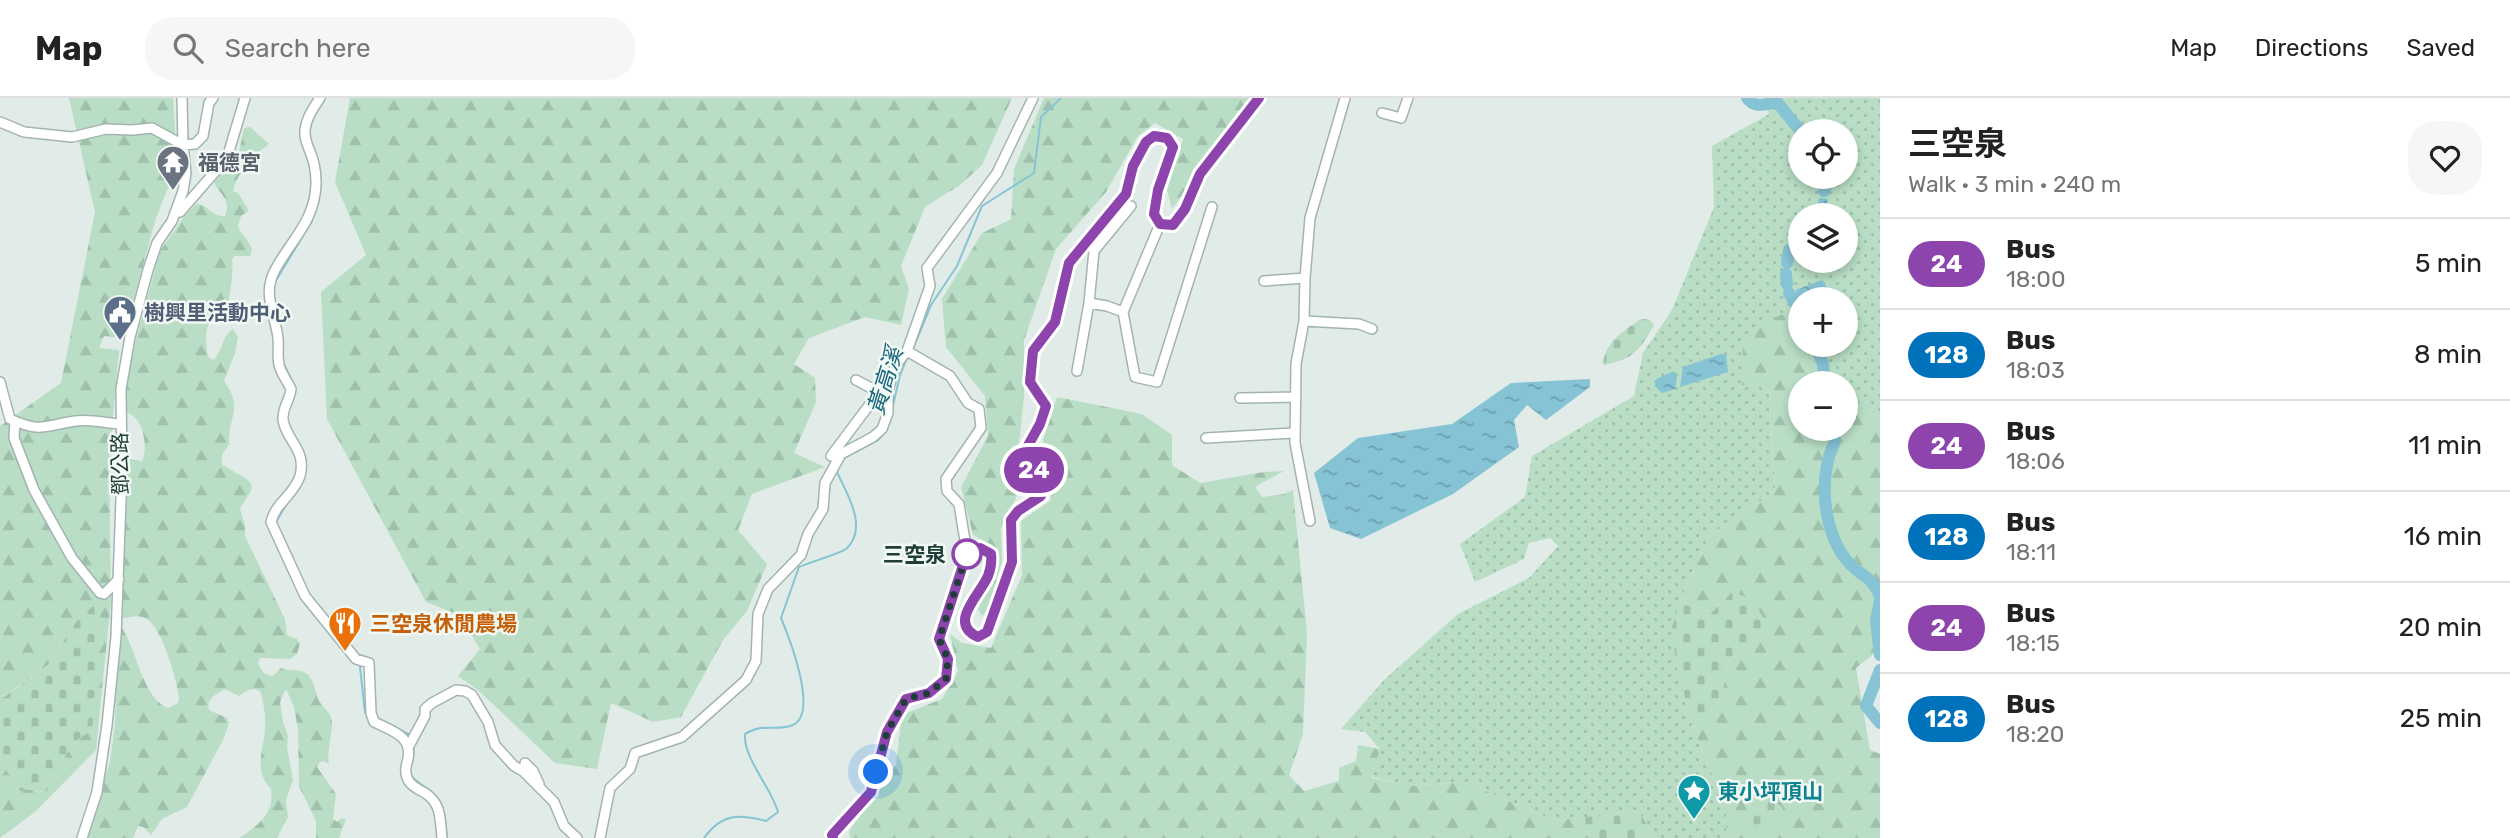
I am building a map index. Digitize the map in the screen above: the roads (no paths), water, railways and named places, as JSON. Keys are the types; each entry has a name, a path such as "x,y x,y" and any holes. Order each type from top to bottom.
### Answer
{"street":[{"name":"鄧公路","path":"82,838 97,792 107,725 119,579 121,389 130,337 157,243 172,221 181,200 186,173 182,98"},
{"path":"0,122 24,132 72,137 106,129 152,128 183,145 195,144 203,136 209,103 213,98"},
{"path":"172,221 227,158 245,98"},
{"path":"320,98 307,117 304,127 316,183 311,211 270,283 271,313 276,330 280,368 291,389 283,419 301,465 297,485 277,507 271,522 305,596 356,659 369,663 371,713 374,723 404,737 409,747"},
{"path":"600,838 610,788 630,769 635,753 682,737 746,680 756,661 758,614 768,589 801,555 808,534 823,509 825,483 841,454 873,437 882,429 888,413 888,391 895,366 907,351 930,286 927,268 997,173 1033,98"},
{"path":"1160,224 1173,225 1185,209 1200,174 1259,98"},
{"path":"1311,521 1294,433 1296,364 1304,321 1310,218 1345,98"},
{"path":"1382,113 1401,118 1408,98"},
{"path":"967,553 980,548 991,554 992,565 988,577 966,613 965,625 969,633 978,637 987,632 1012,562 1011,520 1018,511 1041,496 1040,485 1025,451 1040,424 1046,406 1030,382 1033,351 1055,322 1069,263 1126,194 1133,166 1146,142 1154,136 1167,138 1173,147 1158,190 1154,214 1160,224"},
{"path":"1077,371 1094,251 1131,206"},
{"path":"1160,224 1123,312 1136,377 1157,382 1212,207"},
{"path":"1264,281 1305,278"},
{"path":"1088,303 1123,312"},
{"path":"1304,321 1359,324 1372,329"},
{"path":"834,838 832,835 871,792 887,732 906,699 929,693 946,679 948,659 939,639 967,553 960,504 947,491 946,480 982,428 979,409 968,403 950,376 907,351"},
{"path":"856,380 871,388 888,391"},
{"path":"0,382 8,419 34,490 72,558 100,593 104,594 119,579"},
{"path":"831,456 870,404 888,391"},
{"path":"1240,398 1296,397"},
{"path":"8,419 22,426 44,429 77,421 120,424"},
{"path":"1206,438 1294,433"},
{"path":"442,838 440,811 432,798 407,778 405,769 409,747 425,716 425,709 456,690 472,695 488,722 495,745 554,802 564,826 577,838"},
{"path":"524,763 533,771 542,791"}],"water":[{"path":"1819,198 1828,199 1827,203 1818,203"},
{"path":"1822,280 1826,287 1804,287"},
{"path":"1721,354 1726,355 1728,372 1680,387 1683,367"},
{"path":"1674,371 1677,377 1675,389 1662,393 1655,386 1656,379"},
{"path":"1590,379 1590,387 1546,420 1527,405 1514,420 1519,447 1453,494 1361,539 1330,528 1314,473 1358,438 1452,424 1511,383"}],"waterway":[{"path":"320,106 325,98"},
{"name":"黃高溪","path":"912,351 931,305 957,266 982,206 1034,173 1041,117 1061,98"},
{"path":"1747,98 1757,105 1777,102 1791,119"},
{"path":"318,163 320,188"},
{"path":"275,282 314,214"},
{"path":"1787,263 1788,256"},
{"path":"1786,274 1787,284"},
{"path":"1820,357 1824,371"},
{"name":"黃高溪","path":"892,410 907,358"},
{"path":"283,362 291,379"},
{"name":"黃高溪","path":"887,429 891,418"},
{"path":"291,431 302,450"},
{"name":"黃高溪","path":"844,458 878,440 883,434"},
{"path":"1835,441 1826,471 1829,523 1842,553 1851,565 1871,581 1880,596"},
{"name":"黃高溪","path":"704,838 724,820 747,817 766,821 778,812 748,753 745,734 752,730 787,727 800,718 803,706 800,674 781,618 799,567 843,551 853,541 856,531 854,511 837,472 838,468"},
{"path":"276,522 289,500"},
{"path":"1880,600 1876,621 1880,655"},
{"path":"360,667 365,713"},
{"path":"1880,670 1866,706 1880,723"},
{"path":"378,718 388,724"},
{"path":"393,726 410,735"},
{"path":"413,743 411,775 439,799 444,810 447,838"}],"place":[{"name":"福德宮","path":"173,192"},
{"name":"樹興里活動中心","path":"120,342"},
{"name":"三空泉","path":"967,554"},
{"name":"三空泉休閒農場","path":"345,653"},
{"name":"東小坪頂山","path":"1694,821"}]}
